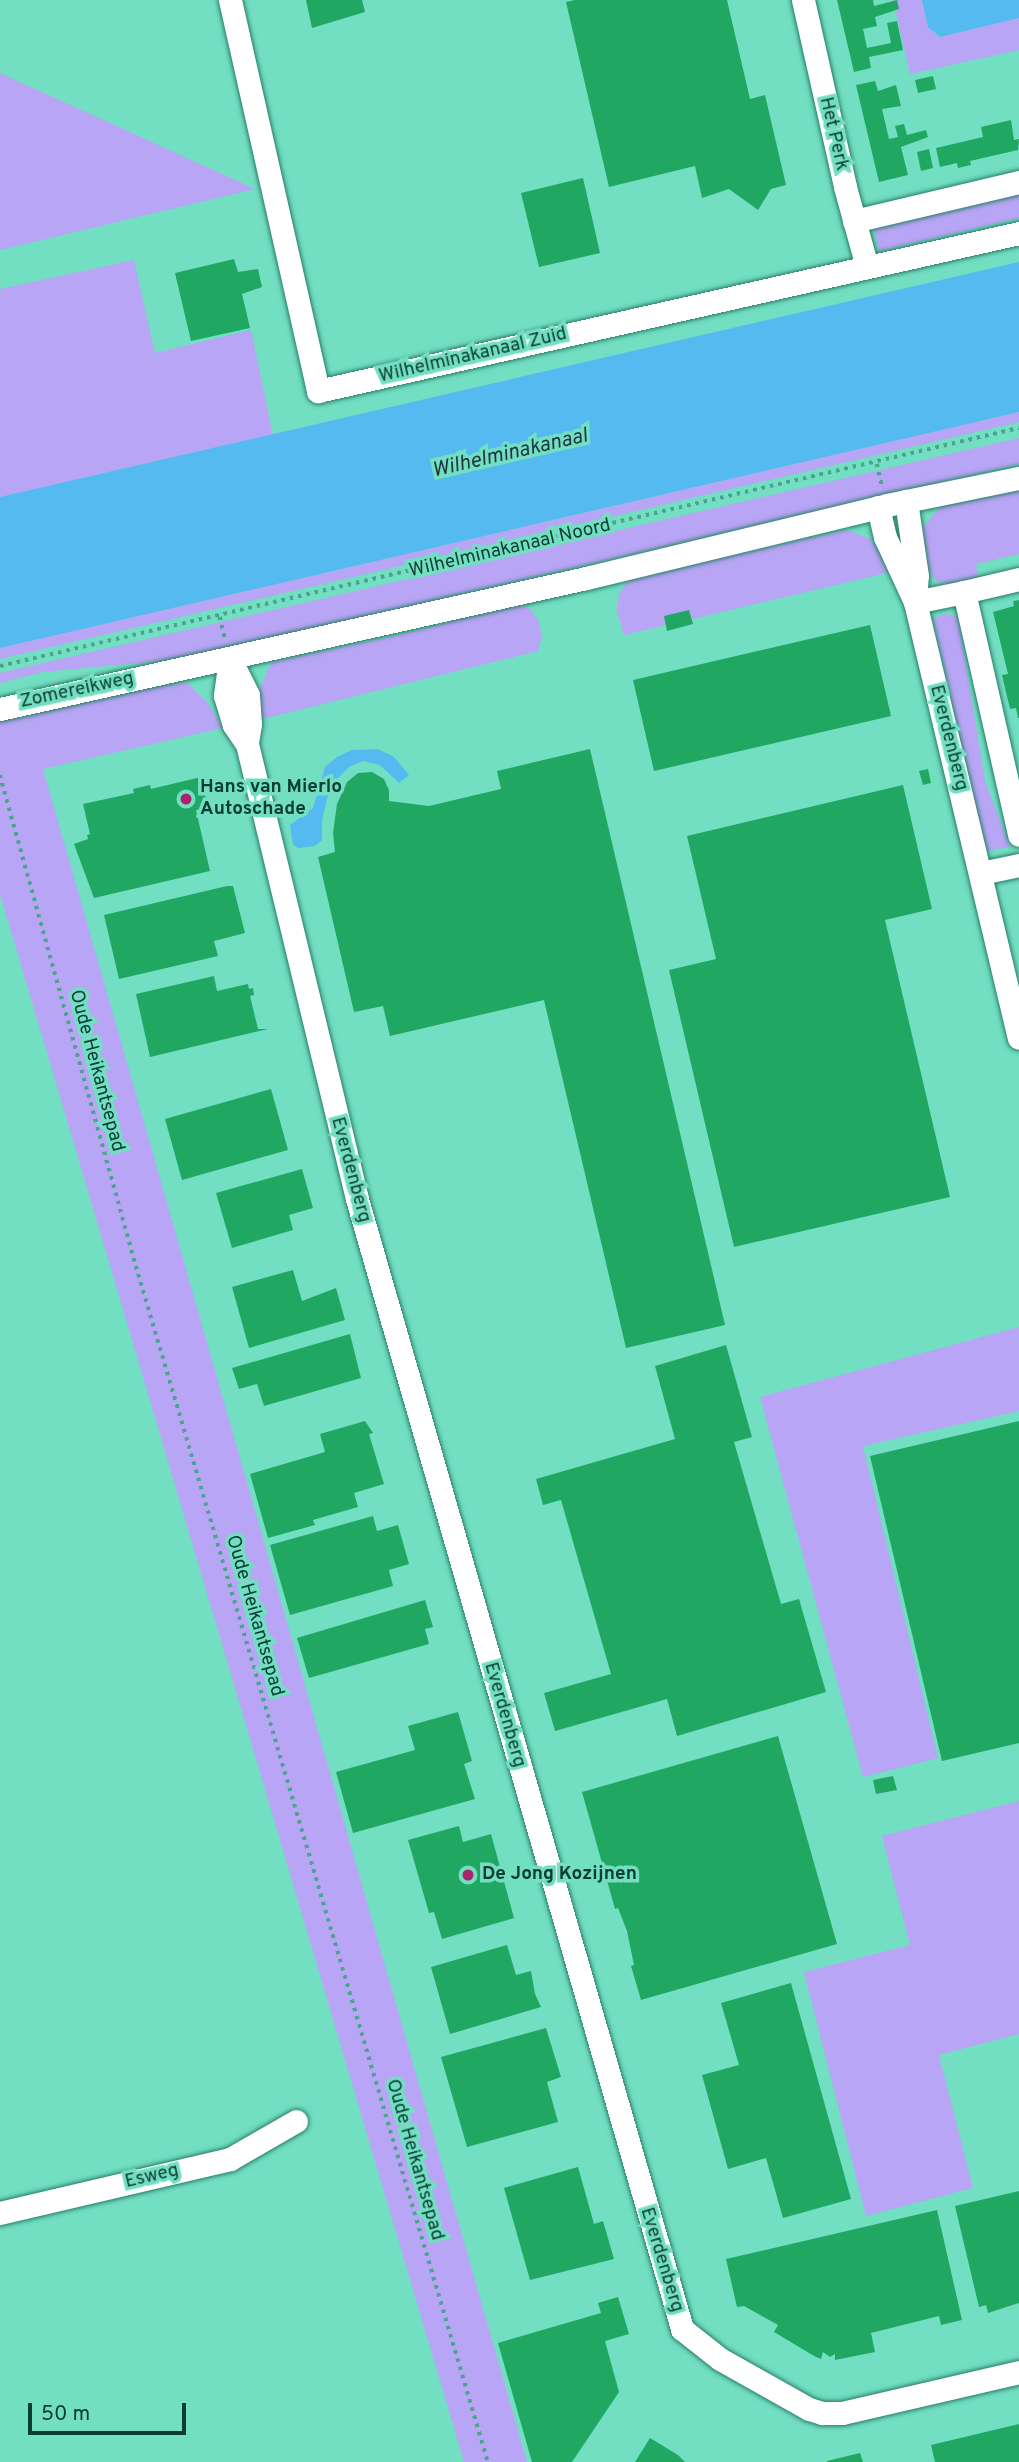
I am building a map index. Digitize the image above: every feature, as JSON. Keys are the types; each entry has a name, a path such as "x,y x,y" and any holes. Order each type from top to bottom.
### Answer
{"street":[{"name":"Wilhelminakanaal Zuid","path":"230,0 318,391 1019,233"},
{"name":"Het Perk","path":"803,0 867,267"},
{"path":"854,221 1019,182"},
{"path":"230,659 878,507 1019,478"},
{"name":"Everdenberg","path":"906,501 917,576 915,602"},
{"name":"Everdenberg","path":"878,507 886,537 915,602 1019,1038"},
{"path":"915,602 1019,579"},
{"path":"964,592 1019,835"},
{"name":"Everdenberg","path":"230,659 248,695 250,724 247,744 357,1199 682,2329 720,2360 809,2409 822,2413 842,2413 1019,2372"},
{"name":"Zomereikweg","path":"0,709 230,659"},
{"path":"981,873 1019,865"},
{"name":"Esweg","path":"0,2213 230,2159 296,2121"}],"path":[{"name":"Wilhelminakanaal Noord","path":"0,666 1019,428"},
{"name":"Oude Heikantsepad","path":"0,775 136,1266 488,2462"}],"shaded area":[{"path":"893,0 922,0 928,27 939,37 1019,18 1019,50 910,74"},
{"path":"0,73 255,189 0,250"},
{"path":"1019,192 1019,218 879,251 873,225"},
{"path":"134,260 155,353 251,330 273,435 0,497 0,289"},
{"path":"1019,412 1019,422 0,659 0,648"},
{"path":"1019,438 1019,464 182,659 43,672 0,683 0,673"},
{"path":"1019,487 1019,554 976,564 979,580 952,585 936,581 927,565 922,528 943,504"},
{"path":"847,530 871,539 891,572 624,635 617,611 619,594 627,582 639,575"},
{"path":"519,603 531,610 539,622 542,636 538,651 258,720 257,694 272,662 403,634"},
{"path":"944,614 958,616 985,781 1010,847 986,851 933,619"},
{"path":"187,683 207,702 223,728 43,769 527,2462 464,2462 0,894 0,719 140,688"},
{"path":"1019,1327 1019,1411 863,1446 938,1758 863,1777 760,1397"},
{"path":"1019,1801 1019,2034 939,2055 973,2188 866,2216 804,1972 910,1945 882,1836"}],"water":[{"path":"922,0 1019,0 1019,18 940,37 928,27"},
{"name":"Wilhelminakanaal","path":"1019,262 1019,412 0,648 0,497"},
{"path":"378,749 394,757 409,775 399,783 380,765 363,761 349,767 336,780 327,799 322,821 322,840 315,846 298,848 293,845 290,825 313,808 325,767 352,750"}],"building":[{"path":"306,0 362,0 365,12 312,28"},
{"path":"727,0 750,99 765,95 786,185 771,189 758,210 729,189 702,198 695,166 609,187 566,2"},
{"path":"837,0 873,0 874,6 897,0 899,9 875,17 877,26 863,29 867,48 891,43 887,23 897,21 903,50 869,57 871,68 854,72"},
{"path":"933,76 936,89 918,93 915,80"},
{"path":"875,81 878,91 896,85 901,106 882,109 889,139 898,137 895,126 904,124 907,135 926,130 928,137 901,147 908,175 879,182 856,85"},
{"path":"1011,120 1014,140 1019,139 1018,150 970,161 971,165 958,168 957,163 940,167 936,148 983,137 981,127"},
{"path":"929,149 933,168 921,171 917,152"},
{"path":"583,178 600,253 539,267 521,193"},
{"path":"234,259 238,272 258,269 262,287 242,294 250,328 191,341 175,273"},
{"path":"1019,600 1018,718 1016,708 1010,709 1002,675 1008,674 993,612 1014,606 1013,601"},
{"path":"689,610 693,624 667,631 664,616"},
{"path":"870,625 891,716 654,771 633,680"},
{"path":"590,749 725,1325 626,1348 544,1000 390,1036 383,1006 354,1012 318,857 335,852 333,833 337,804 347,782 358,773 372,772 384,779 389,790 389,801 429,806 501,789 497,771"},
{"path":"928,769 931,783 923,785 919,771"},
{"path":"201,777 209,808 196,810 210,871 94,898 74,844 88,839 87,835 90,834 83,804 134,793 133,789 150,785 151,789"},
{"path":"903,785 932,909 885,920 950,1197 734,1247 669,970 716,959 687,836"},
{"path":"233,886 245,933 214,941 218,956 119,979 104,915"},
{"path":"214,976 217,991 248,984 249,989 253,988 254,995 250,996 258,1029 268,1029 150,1057 136,994"},
{"path":"271,1089 288,1150 182,1180 165,1119"},
{"path":"302,1169 313,1208 289,1215 293,1230 232,1248 216,1193"},
{"path":"293,1270 302,1301 336,1288 345,1320 249,1348 232,1287"},
{"path":"350,1334 361,1378 264,1406 257,1384 239,1389 232,1368"},
{"path":"726,1345 752,1437 734,1442 781,1604 799,1599 826,1692 677,1736 667,1699 555,1731 544,1693 611,1674 561,1500 543,1505 536,1479 675,1439 655,1366"},
{"path":"365,1421 373,1433 369,1434 384,1484 354,1493 358,1507 313,1520 315,1525 268,1538 250,1474 325,1452 320,1434"},
{"path":"1019,1421 1019,1743 942,1761 870,1456"},
{"path":"373,1516 377,1531 398,1525 409,1564 389,1570 393,1586 290,1615 270,1545"},
{"path":"425,1600 433,1627 425,1629 429,1644 309,1678 297,1638"},
{"path":"458,1712 472,1761 464,1764 475,1799 353,1833 336,1772 415,1750 408,1726"},
{"path":"778,1736 837,1944 641,2000 631,1966 634,1965 627,1931 618,1908 615,1909 582,1792"},
{"path":"893,1776 897,1790 876,1794 873,1780"},
{"path":"459,1826 463,1842 491,1834 514,1918 442,1939 434,1912 429,1913 408,1840"},
{"path":"507,1945 516,1975 531,1971 535,1994 541,2007 450,2034 431,1967"},
{"path":"791,1983 851,2199 783,2218 766,2158 728,2169 702,2075 739,2065 721,2003"},
{"path":"546,2028 561,2077 547,2082 558,2122 467,2147 441,2057"},
{"path":"578,2167 594,2224 603,2221 614,2259 530,2280 504,2188"},
{"path":"1019,2191 1019,2303 988,2313 986,2305 979,2307 955,2206"},
{"path":"937,2210 962,2320 941,2325 939,2316 871,2333 875,2352 835,2360 835,2354 830,2357 823,2352 821,2359 814,2356 774,2332 778,2325 744,2306 737,2307 726,2259"},
{"path":"618,2297 629,2334 605,2341 619,2392 572,2462 532,2462 498,2343 601,2313 598,2303"},
{"path":"1019,2424 1019,2462 935,2462 931,2445"},
{"path":"650,2438 678,2455 685,2462 635,2462"},
{"path":"860,2453 863,2462 827,2462 827,2461"}],"place":[{"name":"Hans van Mierlo Autoschade","path":"186,799"},
{"name":"De Jong Kozijnen","path":"468,1875"}]}
